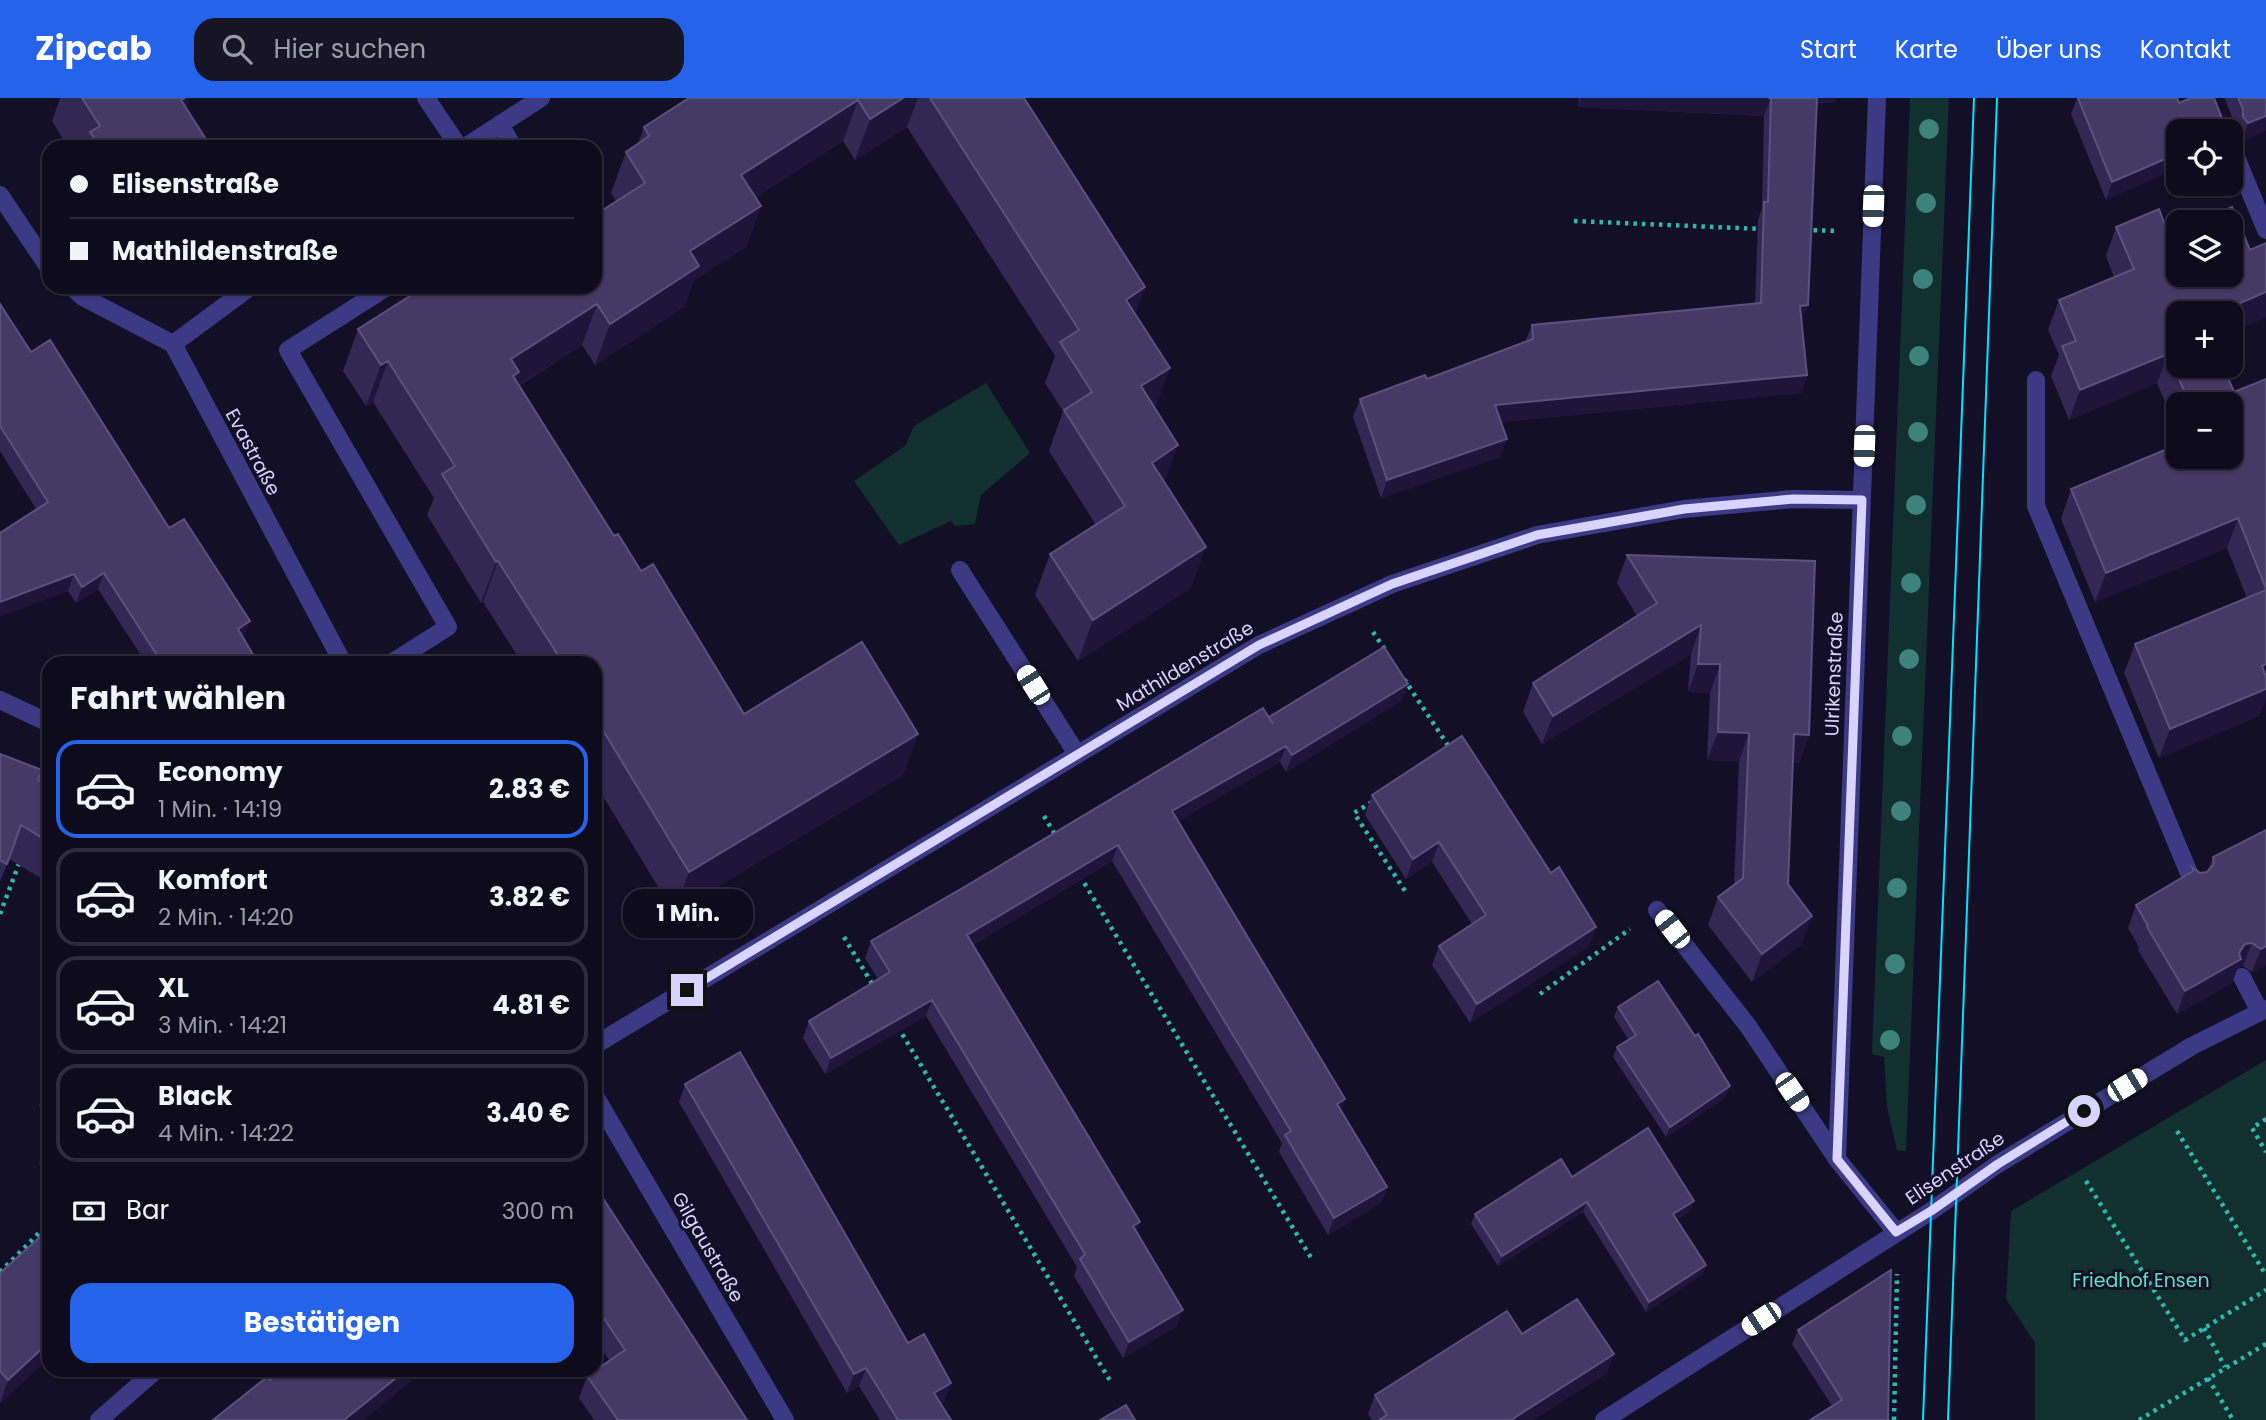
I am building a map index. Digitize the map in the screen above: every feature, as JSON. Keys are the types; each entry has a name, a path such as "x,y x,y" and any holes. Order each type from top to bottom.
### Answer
{"street":[{"path":"426,98 453,140"},
{"path":"475,140 541,98"},
{"name":"Ulrikenstraße","path":"1837,1159 1877,98"},
{"path":"499,124 509,140"},
{"path":"2243,174 2266,230"},
{"path":"0,195 42,258"},
{"path":"80,294 173,344 241,294"},
{"path":"376,294 288,350 448,627 402,656"},
{"name":"Evastraße","path":"173,344 339,656"},
{"path":"2036,380 2036,506 2194,885"},
{"name":"Mathildenstraße","path":"602,1041 1259,645 1392,584 1537,535 1684,509 1793,499 1862,500"},
{"path":"960,570 1077,754"},
{"path":"0,700 42,720"},
{"path":"1657,910 1748,1026 1837,1159 1896,1232"},
{"path":"2242,977 2263,1010"},
{"name":"Elisenstraße","path":"1604,1420 1931,1211 1998,1164 2180,1053 2263,1010"},
{"name":"Gilgaustraße","path":"602,1108 785,1420"},
{"path":"99,1420 148,1377"}],"path":[{"path":"1574,221 1764,229"},
{"path":"1804,230 1872,233"},
{"path":"1354,602 1391,660"},
{"path":"1399,671 1452,752"},
{"path":"1026,785 1062,845"},
{"path":"1376,800 1354,813 1407,894"},
{"path":"0,914 23,854"},
{"path":"1076,869 1313,1261"},
{"path":"825,906 876,990"},
{"path":"1540,994 1657,910"},
{"path":"897,1026 1112,1384"},
{"path":"2266,1119 2252,1128 2266,1152"},
{"path":"2177,1131 2266,1275"},
{"path":"2086,1181 2185,1340 2266,1290"},
{"path":"0,1272 42,1230"},
{"path":"1894,1420 1896,1232"},
{"path":"2204,1328 2225,1367"},
{"path":"2139,1420 2266,1344"},
{"path":"2208,1378 2233,1420"}],"green space":[{"path":"1910,98 1949,98 1906,1151 1897,1150 1887,1107 1884,1057 1872,1054"},
{"path":"986,383 1030,453 981,495 975,524 955,526 951,521 899,545 854,481 905,446 914,426"},
{"name":"Friedhof Ensen","path":"2266,1060 2266,1420 2035,1420 2035,1343 2006,1299 2011,1211"}],"building":[{"path":"82,98 185,98 181,100 207,140 95,140 90,132 100,126"},
{"path":"689,98 903,98 870,119 858,100 741,175 761,206 690,251 699,266 610,324 597,304 511,359 519,372 513,376 614,536 618,534 641,571 653,564 744,714 862,642 918,734 689,872 602,729 602,656 559,656 442,474 455,466 388,361 381,365 358,329 413,294 602,294 602,211 645,183 626,152 649,136 644,127"},
{"path":"930,98 1024,98 1145,287 1126,300 1170,368 1141,386 1178,445 1152,463 1206,547 1093,620 1050,554 1125,506 1064,410 1092,392 1060,342 1079,330"},
{"path":"1771,98 1817,98 1808,305 1800,306 1807,375 1495,405 1507,439 1387,480 1360,399 1425,375 1427,379 1533,339 1532,325 1761,303"},
{"path":"2078,98 2177,98 2179,103 2191,98 2214,98 2223,119 2166,119 2166,159 2112,182"},
{"path":"2238,98 2266,98 2266,116 2248,123 2243,117"},
{"path":"2159,209 2166,228 2166,287 2243,287 2243,233 2250,250 2266,243 2266,292 2243,302 2166,301 2166,355 2080,390 2062,346 2076,341 2059,300 2134,269 2116,227"},
{"path":"0,304 31,352 50,340 169,528 184,519 250,621 238,629 254,656 157,656 104,573 82,587 74,574 0,602 0,533 48,502 0,426"},
{"path":"2179,378 2228,378 2234,392 2185,392"},
{"path":"2266,379 2266,589 2238,518 2106,573 2071,489 2166,449 2166,469 2243,469 2243,392 2234,392"},
{"path":"1627,555 1815,561 1809,735 1794,734 1788,884 1812,916 1762,954 1718,897 1743,878 1749,733 1718,732 1720,664 1698,664 1701,625 1553,716 1533,683 1657,603"},
{"path":"2266,590 2266,664 2262,666 2266,689 2170,729 2135,644"},
{"path":"1384,647 1408,684 1292,755 1286,746 1172,811 1345,1099 1337,1104 1387,1187 1334,1218 1285,1135 1291,1131 1118,845 967,935 1140,1222 1133,1226 1183,1310 1129,1342 1080,1259 1085,1254 932,1000 831,1058 809,1021 890,972 871,941 1263,708 1273,724 1269,717"},
{"path":"1462,736 1551,873 1559,867 1596,927 1477,1004 1439,946 1486,915 1439,842 1413,859 1372,795"},
{"path":"0,754 42,770 38,780 42,782 42,838 21,825 7,864 0,860"},
{"path":"2266,830 2266,946 2261,949 2252,943 2245,944 2239,953 2241,959 2185,991 2136,905 2193,871 2192,867 2200,873 2207,872 2214,864 2213,857"},
{"path":"1658,981 1695,1036 1698,1034 1730,1086 1670,1127 1617,1047 1636,1035 1618,1007"},
{"path":"740,1052 908,1343 924,1334 951,1383 934,1393 951,1420 898,1420 866,1368 854,1374 685,1084"},
{"path":"1648,1128 1694,1201 1673,1214 1706,1265 1649,1302 1587,1202 1502,1256 1475,1214 1561,1159 1572,1177"},
{"path":"602,1197 747,1420 618,1420 588,1377 602,1377 602,1366 625,1350 602,1316"},
{"path":"42,1235 42,1348 8,1380 0,1371 0,1273"},
{"path":"1891,1270 1888,1420 1810,1420 1842,1400 1798,1330"},
{"path":"1577,1299 1614,1354 1511,1420 1379,1420 1387,1415 1375,1395 1507,1311 1522,1334"},
{"path":"267,1377 270,1380 274,1377 397,1377 344,1420 213,1420"},
{"path":"1126,1405 1135,1420 1100,1420"}],"tram line":[{"path":"1923,1420 1974,98"},
{"path":"1948,1420 1997,98"}],"route":[{"path":"687,990 1259,645 1392,584 1537,535 1684,509 1793,499 1862,500 1837,1159 1896,1232 2084,1111"}]}
